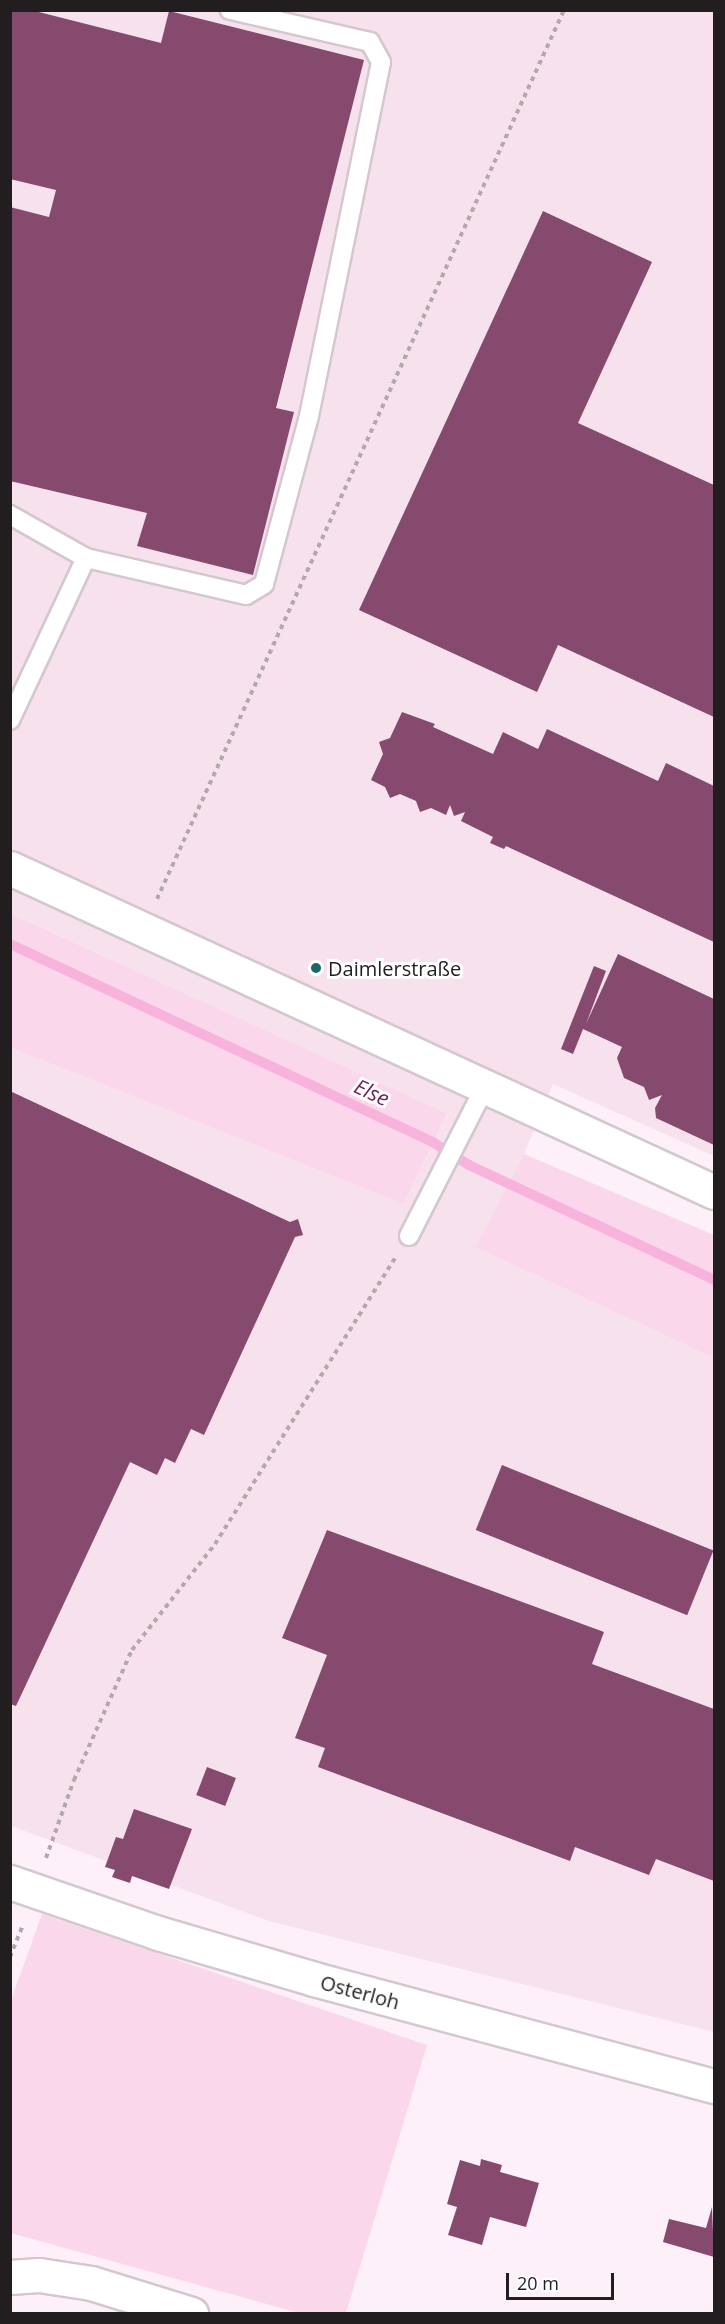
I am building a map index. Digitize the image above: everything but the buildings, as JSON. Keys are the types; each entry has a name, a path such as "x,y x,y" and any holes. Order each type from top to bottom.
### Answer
{"street":[{"path":"10,868 486,1085 714,1192"},
{"name":"Osterloh","path":"22,1886 314,1979 714,2086"},
{"path":"10,2277 39,2275 91,2283 191,2313"}],"lane":[{"path":"10,515 86,558 246,595 264,584 300,450 381,62 370,42 231,10"},
{"path":"10,720 86,558"},
{"path":"409,1236 471,1119 486,1085"}],"path":[{"path":"143,928 564,10"},
{"path":"22,1886 74,1780 132,1650 215,1545 409,1236"}],"shaded area":[{"path":"11,11 714,11 714,1156 553,1084 524,1154 475,1247 714,1358 714,2032 269,1921 11,1826 11,1048 404,1204 447,1115 11,913"},
{"path":"10,913 447,1114 404,1204 11,1048"},
{"path":"524,1154 714,1235 714,1358 475,1247"},
{"path":"42,1914 427,2045 346,2313 299,2313 11,2233 11,2000"}],"waterway":[{"name":"Else","path":"10,944 434,1143 469,1165 714,1280"}],"place":[{"name":"Daimlerstraße","path":"316,968"}]}
